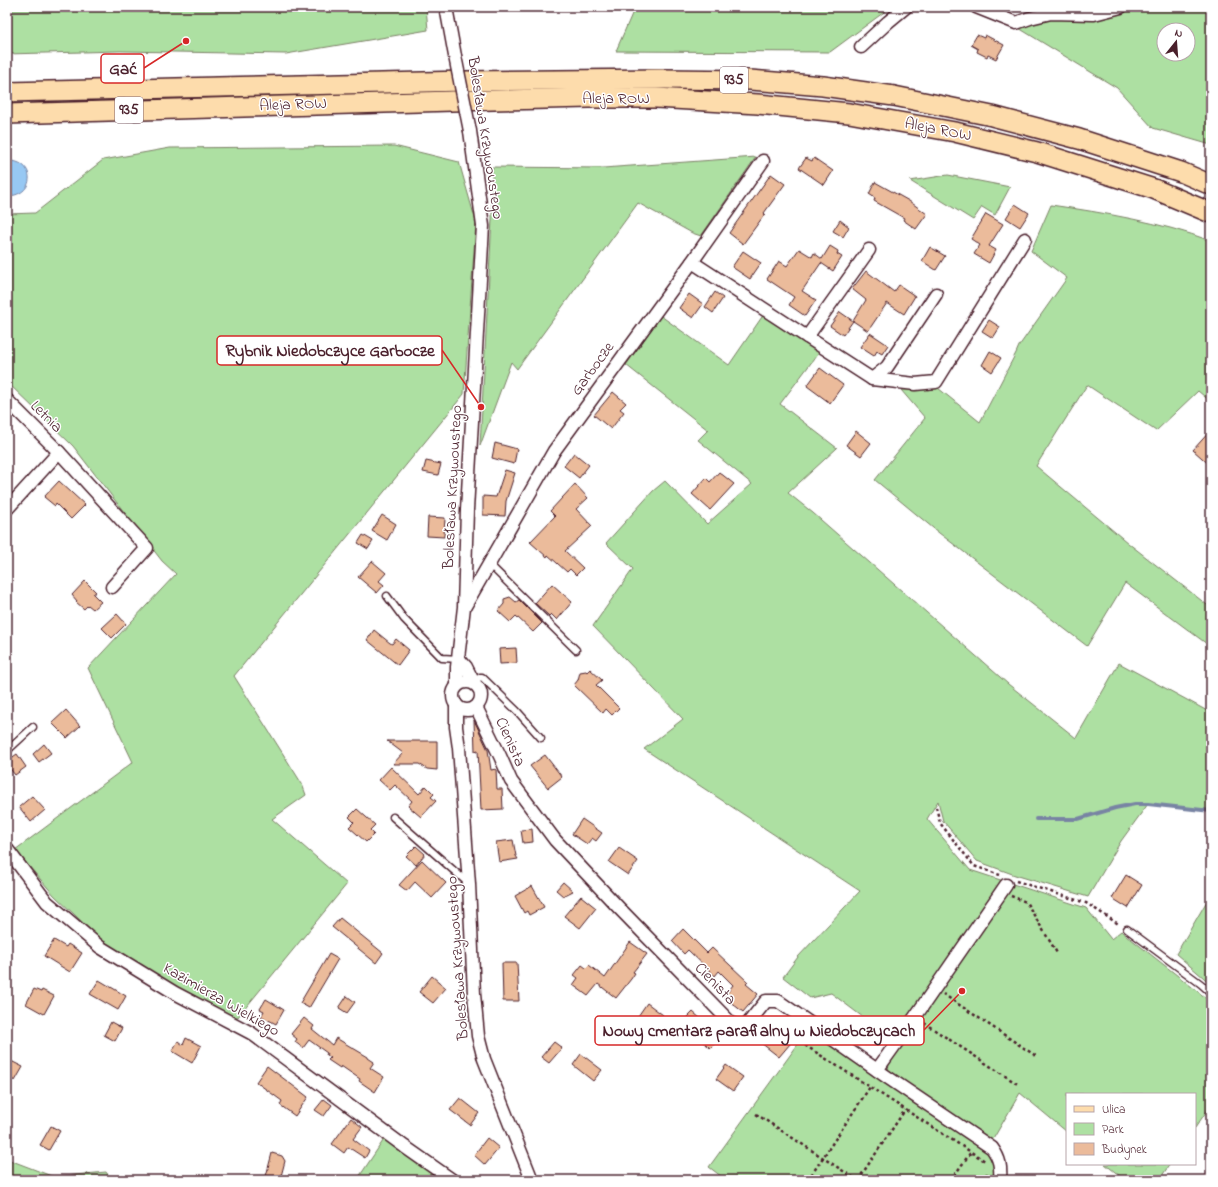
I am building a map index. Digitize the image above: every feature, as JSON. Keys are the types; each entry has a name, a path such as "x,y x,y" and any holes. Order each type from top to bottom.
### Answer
{"main road":[{"name":"Aleja ROW","path":"7,92 464,81 665,79 750,80 823,86 894,96 992,116 1079,139 1181,172 1211,185"},
{"name":"Aleja ROW","path":"7,114 589,98 656,98 758,104 849,113 955,132 1030,150 1154,189 1211,213"}],"street":[{"name":"Bolesława Krzywoustego","path":"446,7 470,131 483,226 467,510 464,607 457,667 457,686"},
{"path":"861,47 906,7"},
{"path":"976,7 1016,23 1051,13 1094,14 1121,7"},
{"name":"Garbocze","path":"464,607 554,451 692,262 763,161"},
{"path":"692,262 872,379 915,384 936,382 1025,239"},
{"path":"807,338 869,250"},
{"path":"872,379 887,367 936,294"},
{"name":"Letnia","path":"7,400 59,452 7,508"},
{"path":"59,452 147,548 112,587"},
{"path":"459,659 466,667 474,683 478,686 482,694 481,699 472,708 461,708 456,704 453,695 457,686 460,683 465,682 474,683"},
{"name":"Bolesława Krzywoustego","path":"456,704 456,727 459,748 469,884 474,1001 478,1036 486,1065 532,1180"},
{"name":"Bolesława Krzywoustego","path":"459,748 464,720 472,708"},
{"name":"Cienista","path":"472,708 500,756 511,782 555,840 731,1023 739,1028 746,1026 766,1001 778,1001 992,1148 1000,1162 1000,1180"},
{"name":"Kazimierza Wielkiego","path":"7,849 47,902 100,947 175,993 251,1033 452,1180"},
{"path":"877,1070 1006,883"}],"lane":[{"path":"489,564 576,650"},
{"path":"387,596 404,620 442,658 459,659"},
{"path":"474,683 482,677 517,711 541,738"},
{"path":"7,751 33,727"},
{"path":"393,817 469,884"},
{"path":"1127,929 1211,993"}],"path":[{"path":"936,807 940,823 974,866 1006,883 1086,903 1127,929"},
{"path":"1006,883 1026,902 1057,953"},
{"path":"935,988 1036,1056"},
{"path":"915,1017 1020,1085"},
{"path":"800,1042 985,1161 988,1167 986,1180"},
{"path":"808,1180 870,1087"},
{"path":"756,1114 858,1180 905,1110"},
{"path":"951,1180 971,1152"}],"green space":[{"path":"7,7 426,7 428,30 286,54 120,51 7,54"},
{"path":"635,7 891,7 830,52 616,51"},
{"path":"1126,7 1211,7 1211,145 1153,128 1117,88 1017,27 1039,20"},
{"path":"394,146 459,162 476,222 464,394 234,676 302,784 306,795 272,819 347,884 238,1017 227,1015 155,975 102,941 54,895 15,850 133,762 88,668 176,574 162,561 73,446 7,382 7,214 35,213 103,160 170,148"},
{"path":"756,157 701,236 692,233 638,203 517,369 511,362 480,446 492,219 492,167 603,168"},
{"path":"948,175 1010,187 995,215 982,207 973,220 910,181"},
{"path":"1051,205 1152,223 1211,241 1211,402 1198,391 1156,431 1087,385 1036,466 1128,543 1211,608 1211,647 1125,583 1087,646 939,533 875,480 925,418 901,390 938,388 980,422 1019,346 1067,278 1031,251"},
{"path":"764,314 820,351 780,404 837,448 788,493 813,513 1008,684 1076,738 1119,663 1211,713 1211,811 1148,804 1121,841 1088,897 1015,875 977,861 943,821 938,801 927,819 970,870 1086,908 1111,939 1121,931 1211,1002 1211,1105 1196,1127 1196,1093 1066,1093 1066,1131 1020,1093 992,1141 888,1074 889,1063 881,1057 899,1031 891,1025 884,1033 831,993 810,998 783,977 798,957 860,891 644,749 683,719 593,626 633,569 606,543 653,491 665,481 707,524 752,484 698,440 708,430 626,365 661,316 729,365"},
{"path":"1211,894 1211,984 1176,954"},
{"path":"809,1029 989,1152 994,1161 995,1180 726,1180 709,1167"},
{"path":"385,1138 444,1180 357,1180"},
{"path":"7,1159 54,1177 106,1172 112,1180 7,1180"},
{"path":"1106,1165 1169,1165 1159,1180 1125,1180"}],"water":[{"path":"7,161 17,162 23,166 28,171 29,178 28,184 24,190 17,194 7,196"}],"building":[{"path":"977,35 984,38 985,35 1004,45 996,59 988,55 987,57 977,52 978,49 971,45"},
{"path":"806,158 812,161 814,158 833,171 824,185 799,168"},
{"path":"771,174 785,184 743,244 729,233"},
{"path":"875,182 909,201 927,214 916,229 903,220 904,218 874,201 875,198 869,194"},
{"path":"1015,204 1029,213 1020,227 1006,218"},
{"path":"986,214 1003,224 989,246 996,250 989,263 974,254 980,245 971,239"},
{"path":"840,220 849,227 843,237 833,231"},
{"path":"830,246 838,251 837,254 842,257 833,271 821,263 802,291 816,300 805,316 789,305 794,297 767,279 779,261 787,266 799,249 812,257 814,253 822,259"},
{"path":"930,247 945,256 936,270 922,261"},
{"path":"743,251 761,263 750,279 732,267"},
{"path":"866,271 894,292 899,285 915,296 904,314 887,303 868,331 853,321 866,300 852,289"},
{"path":"715,292 723,298 713,313 705,307"},
{"path":"689,294 703,304 693,318 679,308"},
{"path":"840,312 853,321 843,335 830,326"},
{"path":"989,320 1000,327 993,338 982,331"},
{"path":"870,333 888,345 882,354 877,351 874,356 860,347"},
{"path":"990,351 1001,358 992,372 982,365"},
{"path":"820,368 843,385 830,403 807,386"},
{"path":"613,392 626,403 620,409 624,412 611,429 594,415"},
{"path":"1211,430 1211,466 1193,450"},
{"path":"856,431 871,443 861,456 846,445"},
{"path":"495,443 517,449 514,464 492,458"},
{"path":"574,453 589,465 579,478 564,466"},
{"path":"426,461 441,464 438,475 423,472"},
{"path":"505,470 515,473 506,501 505,516 483,515 483,496 496,497"},
{"path":"719,472 734,484 710,510 692,494 706,478 710,482"},
{"path":"59,481 85,505 71,519 56,504 55,506 44,497"},
{"path":"575,484 588,498 576,509 592,526 565,551 583,568 576,575 570,569 567,572 548,555 547,557 530,542 555,516 550,511"},
{"path":"382,515 396,524 387,540 372,531"},
{"path":"428,517 445,518 444,537 427,536"},
{"path":"363,535 373,541 368,549 358,543"},
{"path":"372,561 386,573 379,581 384,585 377,593 358,577"},
{"path":"85,581 96,592 93,594 101,602 93,609 88,605 84,609 76,602 77,601 72,595"},
{"path":"552,584 572,602 557,620 551,614 549,616 535,603"},
{"path":"510,597 516,602 519,600 542,623 533,632 516,616 510,622 498,611 504,604 504,599"},
{"path":"117,614 126,624 112,638 102,628"},
{"path":"374,630 390,643 392,644 396,639 409,650 398,665 367,640"},
{"path":"516,648 517,663 500,664 499,649"},
{"path":"590,669 602,680 596,685 619,708 612,715 606,709 603,713 574,685 578,680 580,672 587,672"},
{"path":"66,710 80,726 67,738 52,723"},
{"path":"474,720 488,750 491,770 496,769 497,789 502,789 503,809 481,810 478,750 475,751"},
{"path":"387,741 437,741 437,770 427,769 419,764 393,764 403,753"},
{"path":"44,744 51,753 39,762 33,754"},
{"path":"17,754 26,767 15,775 7,765 7,761"},
{"path":"545,755 562,777 548,788 530,766"},
{"path":"391,767 419,794 426,786 434,794 431,797 436,801 421,817 408,806 412,801 395,785 390,790 379,780"},
{"path":"32,796 45,810 31,822 19,807"},
{"path":"357,809 375,825 370,830 374,834 366,842 349,827 354,822 349,817"},
{"path":"582,819 602,833 596,841 592,838 587,844 572,834"},
{"path":"532,829 533,842 523,843 521,830"},
{"path":"513,840 518,859 499,862 496,842"},
{"path":"416,846 425,854 416,865 406,856"},
{"path":"619,848 638,861 628,875 609,862"},
{"path":"422,860 446,883 432,898 415,882 407,891 399,885"},
{"path":"1126,875 1142,885 1128,908 1112,898"},
{"path":"563,882 573,891 563,896 556,890"},
{"path":"532,886 544,907 529,915 527,911 524,913 515,896"},
{"path":"581,896 596,908 580,928 564,916"},
{"path":"340,918 383,953 376,963 332,927"},
{"path":"683,929 707,953 712,948 748,982 746,984 758,994 743,1012 724,997 733,985 719,971 715,976 688,950 684,954 672,941"},
{"path":"54,940 66,947 68,944 82,953 70,972 44,956"},
{"path":"630,942 647,954 633,972 635,973 631,979 616,998 598,984 588,996 573,985 578,978 574,975 582,965 586,968 589,965 605,978"},
{"path":"329,954 338,959 309,1008 300,1003"},
{"path":"502,963 517,963 519,1001 503,1001"},
{"path":"432,976 446,988 433,1003 419,992"},
{"path":"99,980 126,996 118,1010 90,994"},
{"path":"34,989 41,992 42,990 54,996 44,1014 26,1004"},
{"path":"347,996 355,1002 347,1013 339,1008"},
{"path":"266,999 284,1010 276,1024 261,1016 264,1011 260,1009"},
{"path":"647,1003 663,1015 662,1017 667,1021 657,1034 636,1019"},
{"path":"693,1012 709,1026 713,1022 725,1034 710,1048 683,1022"},
{"path":"304,1018 314,1026 312,1029 332,1045 336,1038 374,1062 370,1068 384,1077 375,1092 359,1081 360,1079 341,1066 340,1068 328,1060 330,1058 326,1055 327,1053 309,1040 303,1048 295,1042 297,1039 291,1034"},
{"path":"111,1022 122,1028 115,1041 104,1035"},
{"path":"767,1026 790,1044 779,1057 756,1039"},
{"path":"186,1038 201,1046 192,1063 172,1051 178,1041 183,1045"},
{"path":"554,1042 562,1048 549,1063 541,1057"},
{"path":"581,1054 602,1070 593,1081 573,1065"},
{"path":"7,1059 23,1067 15,1081 7,1077"},
{"path":"726,1065 743,1077 733,1091 716,1079"},
{"path":"267,1066 308,1097 295,1116 280,1105 282,1101 256,1082"},
{"path":"460,1098 479,1113 470,1125 450,1110"},
{"path":"324,1099 332,1105 324,1116 315,1110"},
{"path":"351,1118 362,1127 353,1139 369,1151 365,1158 348,1147 344,1153 332,1144"},
{"path":"51,1126 60,1131 49,1150 40,1145"},
{"path":"487,1138 499,1148 485,1165 474,1155"},
{"path":"272,1153 282,1156 285,1161 280,1180 265,1180"}],"waterway":[{"path":"1036,819 1078,819 1115,808 1135,804 1211,811"}],"place":[{"name":"Gać","path":"186,41"},
{"name":"Rybnik Niedobczyce Garbocze","path":"481,407"},
{"name":"Nowy cmentarz parafialny w Niedobczycach","path":"962,991"}]}
